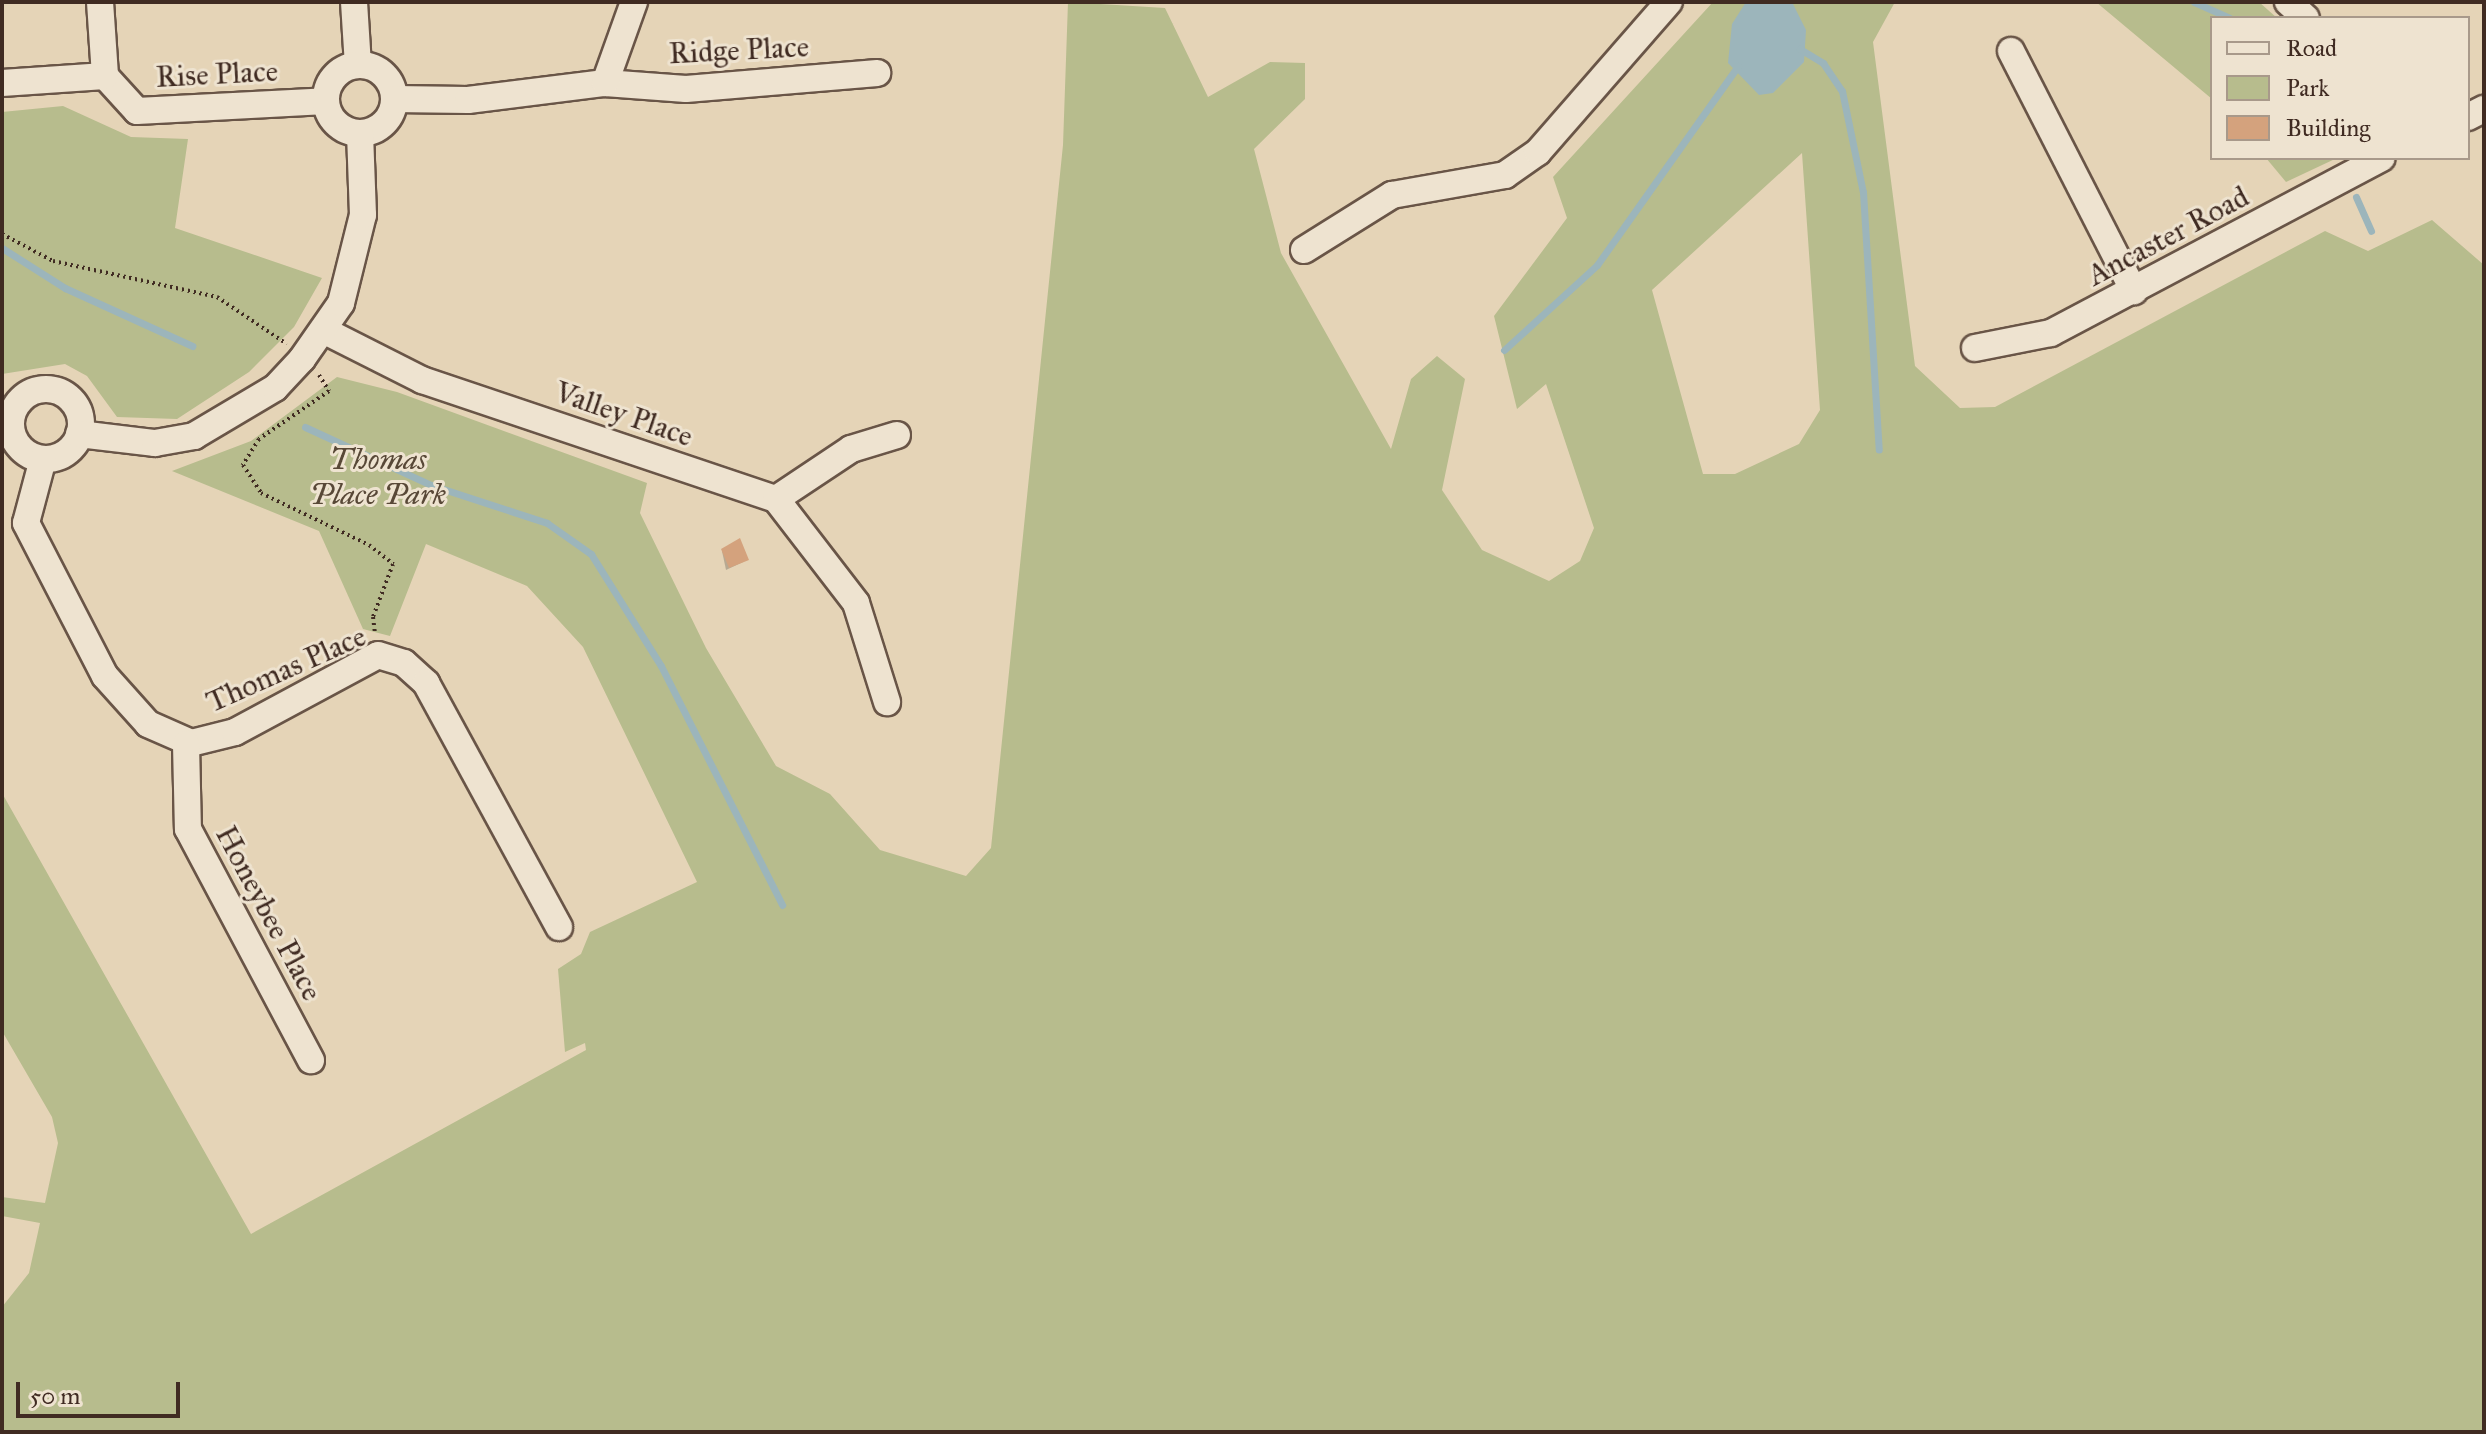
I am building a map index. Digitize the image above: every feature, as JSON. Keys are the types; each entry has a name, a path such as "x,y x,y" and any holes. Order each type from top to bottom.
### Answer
{"street":[{"path":"2,83 105,76 100,2"},
{"path":"354,2 358,65"},
{"path":"605,83 634,2"},
{"path":"1304,250 1392,195 1505,175 1538,152 1669,2"},
{"path":"2288,2 2304,16"},
{"path":"2011,51 2134,291"},
{"path":"358,65 383,74 394,99 385,123 360,133 333,120 326,101 335,76 358,65"},
{"name":"Ridge Place","path":"394,99 468,100 605,83 686,89 877,73"},
{"name":"Rise Place","path":"105,76 137,111 326,101"},
{"path":"79,434 155,443 194,436 275,388 325,331 341,303 363,215 360,133"},
{"name":"Ancaster Road","path":"1975,348 2051,333 2378,160"},
{"name":"Valley Place","path":"325,331 422,380 776,499"},
{"path":"51,389 78,411 79,434 65,453 43,459 17,442 8,409 28,394 51,389"},
{"path":"887,702 856,603 776,499 851,449 897,435"},
{"name":"Thomas Place","path":"43,459 26,523 45,568 105,676 148,724 186,744 235,732 378,655 404,663 426,683 559,927"},
{"name":"Honeybee Place","path":"186,744 188,829 311,1060"}],"green space":[{"name":"Thomas Place Park","path":"1068,2 1165,8 1208,97 1270,62 1305,63 1305,99 1254,149 1281,253 1391,449 1411,379 1437,356 1465,379 1442,490 1482,550 1549,581 1580,561 1594,528 1546,384 1517,409 1494,316 1567,218 1553,177 1713,2 1895,2 1873,42 1915,366 1960,408 1995,407 2325,231 2368,251 2432,220 2484,265 2484,1432 2,1432 2,1307 29,1273 40,1223 2,1216 2,1197 45,1203 58,1143 52,1117 2,1031 2,793 251,1234 586,1050 585,1043 565,1052 558,969 581,954 590,932 697,882 583,647 527,586 426,544 390,636 363,629 319,531 172,471 251,441 337,377 397,392 647,483 640,513 706,648 776,766 830,794 880,850 966,876 991,848 1063,145","holes":["1802,153 1820,410 1799,444 1735,474 1703,474 1652,290"]},
{"path":"2096,2 2259,2 2275,16 2210,16 2210,97"},
{"path":"63,106 131,137 188,139 175,228 322,278 294,327 249,372 177,419 117,417 87,376 65,364 2,374 2,112"},
{"path":"2268,160 2333,160 2286,182"}],"water":[{"path":"1746,2 1792,2 1806,30 1804,62 1773,93 1759,95 1728,63 1732,24"}],"building":[{"path":"740,538 749,560 729,568 721,549"}],"waterway":[{"path":"2194,2 2226,16"},
{"path":"1800,49 1823,63 1842,91 1863,192 1879,450"},
{"path":"1504,350 1597,265 1738,66"},
{"path":"2356,197 2371,231"},
{"path":"2,248 65,288 192,346"},
{"path":"305,427 431,485 547,523 591,554 661,666 782,905"}]}
